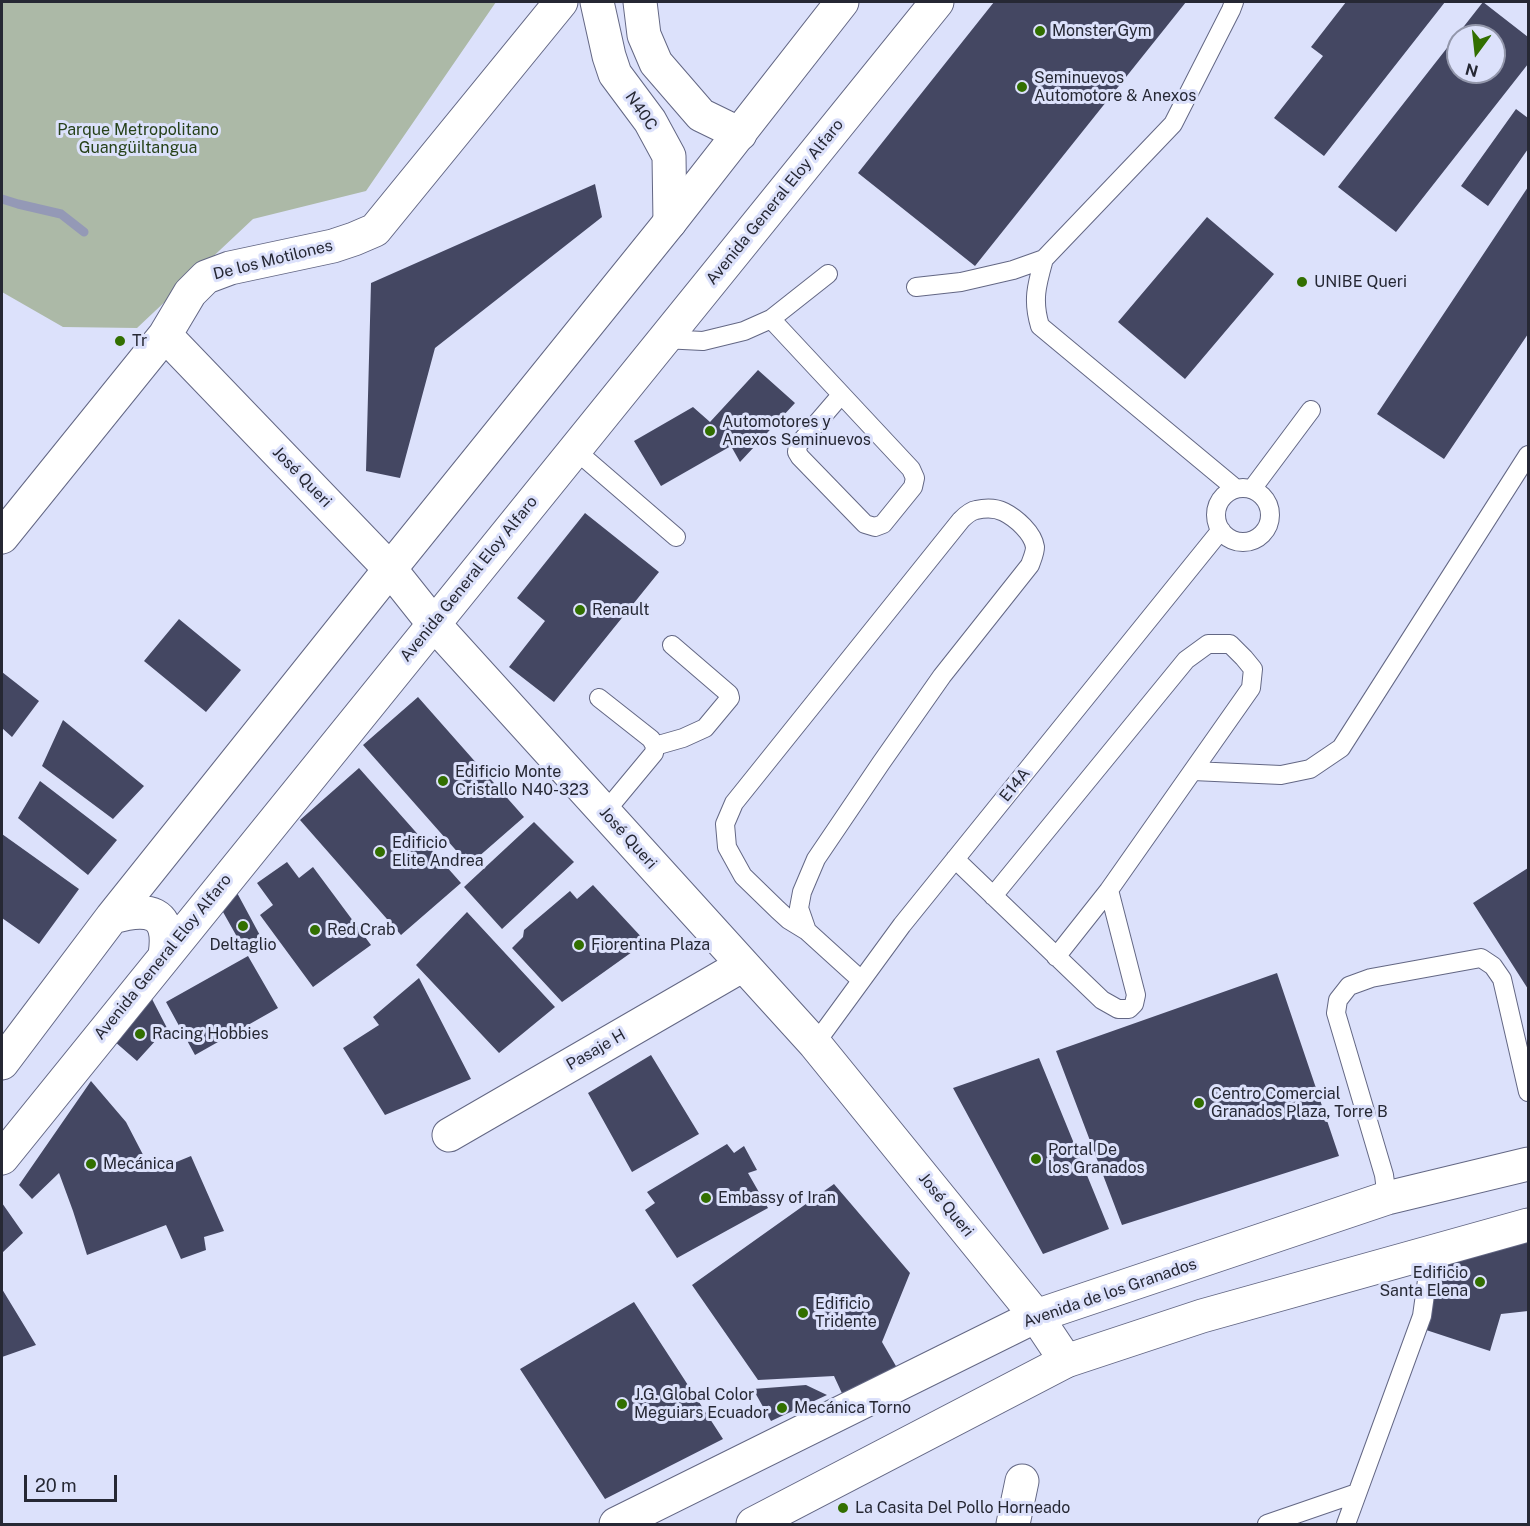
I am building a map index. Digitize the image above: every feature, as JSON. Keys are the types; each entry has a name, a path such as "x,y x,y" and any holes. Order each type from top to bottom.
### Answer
{"main road":[{"name":"De los Motilones","path":"2,537 165,335 190,292 206,277 230,268 333,246 375,230 561,2"},
{"name":"N40C","path":"597,2 615,74 650,122 669,156 670,222"},
{"path":"640,2 644,35 656,63 701,115 740,134"},
{"path":"2,1063 112,917 670,222 842,2"},
{"name":"Avenida General Eloy Alfaro","path":"2,1158 937,2"},
{"name":"José Queri","path":"165,335 390,568 433,623 815,1044 1036,1316 1066,1361"},
{"path":"112,917 144,911 157,916 164,926 167,940 165,955"},
{"name":"Pasaje H","path":"449,1135 743,965"},
{"name":"Avenida de los Granados","path":"618,1524 1036,1316 1387,1198 1528,1164"},
{"path":"753,1524 1066,1361 1202,1316 1528,1225"},
{"path":"1013,1524 1022,1481"}],"lane":[{"path":"916,287 961,282 1013,270 1044,259 1173,124 1234,2"},
{"path":"1044,259 1036,290 1036,313 1040,326 1244,489 1266,499 1271,516 1265,531 1251,541 1234,541 1221,530 1216,514 1221,499 1244,489 1311,410"},
{"path":"663,339 704,341 744,331 771,319 828,274"},
{"path":"771,319 911,469 915,478 913,487 883,525 875,527 865,524 800,458 797,452 798,445 841,395"},
{"path":"574,449 676,537"},
{"path":"1193,771 1281,775 1310,769 1341,748 1528,455"},
{"path":"807,932 799,908 802,892 816,860 942,676 1030,565 1035,546 1031,536 1023,526 1004,512 989,508 973,510 961,520 734,803 725,824 727,847 743,876 789,920 807,932 861,980"},
{"name":"E14A","path":"815,1044 902,925 1221,530"},
{"path":"993,896 1186,660 1208,644 1230,644 1244,657 1253,669 1251,688 1109,890 1056,957"},
{"path":"655,746 683,738 705,728 730,698 729,694 672,645"},
{"path":"599,698 651,739 655,746 654,753 605,812"},
{"path":"955,859 1102,1000 1118,1009 1129,1009 1134,1004 1136,995 1109,890"},
{"path":"1387,1198 1384,1175 1336,1013 1338,1000 1349,986 1371,978 1480,958 1493,966 1502,979 1528,1092"},
{"path":"1346,1524 1422,1316 1431,1252"},
{"path":"1267,1524 1357,1494"}],"green space":[{"name":"Parque Metropolitano Guangüiltangua","path":"2,2 496,2 366,191 253,219 137,328 63,327 2,292"}],"building":[{"name":"Seminuevos Automotore & Anexos","path":"994,2 1186,2 975,266 858,173"},
{"path":"1346,2 1445,2 1324,156 1274,118 1323,56 1311,47"},
{"path":"1483,2 1528,37 1528,64 1396,232 1338,187 1446,49 1446,84 1506,84 1506,24 1466,24"},
{"path":"1516,109 1528,118 1528,149 1488,206 1461,186"},
{"path":"595,184 602,217 435,348 400,478 366,471 371,283"},
{"path":"1528,187 1528,334 1444,459 1377,414"},
{"path":"1207,217 1274,274 1185,379 1118,322"},
{"name":"Automotores y Anexos Seminuevos","path":"758,370 795,403 740,462 731,446 661,486 634,441 693,407 710,422"},
{"name":"Renault","path":"585,513 659,572 554,702 509,667 545,621 517,598"},
{"path":"179,619 241,670 206,712 144,661"},
{"path":"2,672 39,701 12,737 2,728"},
{"name":"Edificio Monte Cristallo N40-323","path":"418,697 524,817 469,865 363,745"},
{"path":"63,720 144,786 113,819 42,766"},
{"name":"Edificio Elite Andrea","path":"359,768 461,883 401,935 300,820"},
{"path":"40,781 117,840 88,875 18,818"},
{"path":"534,822 574,862 502,929 464,887"},
{"path":"2,834 79,889 39,944 2,918"},
{"name":"Red Crab","path":"287,862 299,878 313,867 371,945 313,987 260,915 273,905 257,883"},
{"path":"1528,868 1528,989 1473,903"},
{"name":"Fiorentina Plaza","path":"593,885 646,942 562,1002 512,948 523,937 524,930 570,891 577,899"},
{"name":"Deltaglio","path":"235,889 263,941 245,951 223,912"},
{"path":"467,912 555,1007 499,1053 416,965"},
{"path":"248,956 278,1008 195,1055 166,1002"},
{"name":"Centro Comercial Granados Plaza, Torre B","path":"1277,973 1339,1156 1122,1225 1056,1051"},
{"path":"419,978 471,1079 385,1115 343,1048 379,1025 373,1017"},
{"name":"Racing Hobbies","path":"152,999 167,1028 137,1061 114,1041"},
{"path":"651,1055 699,1134 632,1172 588,1093"},
{"name":"Portal De los Granados","path":"1039,1058 1109,1229 1043,1254 953,1088"},
{"name":"Mecánica","path":"91,1081 126,1122 152,1172 191,1156 224,1231 204,1237 206,1250 181,1259 166,1225 87,1255 59,1173 32,1199 19,1185"},
{"name":"Embassy of Iran","path":"727,1144 734,1153 744,1146 757,1170 748,1173 768,1208 677,1258 645,1210 655,1203 647,1192"},
{"name":"Edificio Tridente","path":"834,1184 910,1273 882,1342 900,1373 846,1402 834,1376 758,1380 692,1285"},
{"path":"2,1203 23,1233 2,1253"},
{"name":"Edificio Santa Elena","path":"1528,1239 1528,1311 1501,1314 1490,1351 1420,1328 1439,1254"},
{"path":"2,1289 36,1345 2,1357"},
{"name":"J.G. Global Color Meguiars Ecuador","path":"634,1302 723,1439 605,1499 520,1369"},
{"name":"Mecánica Torno","path":"806,1385 827,1395 771,1421 753,1389"}],"waterway":[{"path":"2,199 61,214 84,232"}],"place":[{"name":"Monster Gym","path":"1040,31"},
{"name":"Seminuevos Automotore & Anexos","path":"1022,87"},
{"name":"UNIBE Queri","path":"1302,282"},
{"name":"Tr","path":"120,341"},
{"name":"Automotores y Anexos Seminuevos","path":"710,431"},
{"name":"Renault","path":"580,610"},
{"name":"Edificio Monte Cristallo N40-323","path":"443,781"},
{"name":"Edificio Elite Andrea","path":"380,852"},
{"name":"Deltaglio","path":"243,926"},
{"name":"Red Crab","path":"315,930"},
{"name":"Fiorentina Plaza","path":"579,945"},
{"name":"Racing Hobbies","path":"140,1034"},
{"name":"Centro Comercial Granados Plaza, Torre B","path":"1199,1103"},
{"name":"Portal De los Granados","path":"1036,1159"},
{"name":"Mecánica","path":"91,1164"},
{"name":"Embassy of Iran","path":"706,1198"},
{"name":"Edificio Santa Elena","path":"1480,1282"},
{"name":"Edificio Tridente","path":"803,1313"},
{"name":"J.G. Global Color Meguiars Ecuador","path":"622,1404"},
{"name":"Mecánica Torno","path":"782,1408"},
{"name":"La Casita Del Pollo Horneado","path":"843,1508"}]}
